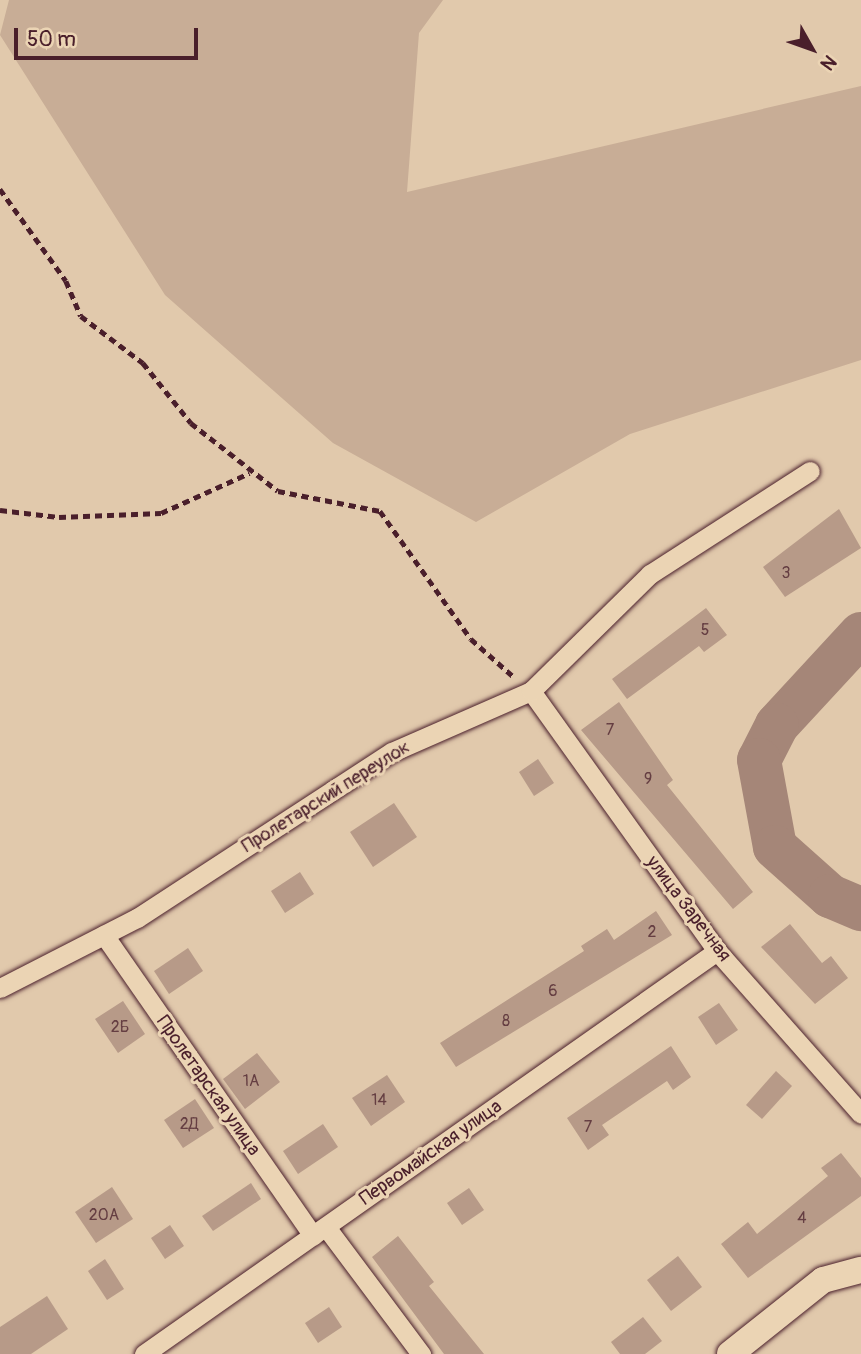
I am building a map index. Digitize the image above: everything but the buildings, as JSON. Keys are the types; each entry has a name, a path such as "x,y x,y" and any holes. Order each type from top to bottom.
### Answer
{"main road":[{"path":"730,1354 823,1280 861,1270"}],"street":[{"name":"Пролетарский переулок","path":"0,988 104,934 392,752 531,691 650,574 810,471"},
{"name":"улица Заречная","path":"531,691 717,951 861,1114"},
{"name":"Пролетарская улица","path":"104,934 320,1231 421,1354"},
{"name":"Первомайская улица","path":"144,1354 717,951"}],"path":[{"path":"0,189 66,281 81,316 143,363 191,423 249,473 307,502 356,503 380,511 471,639 531,691"},
{"path":"0,510 59,517 161,513 249,473"}],"shaded area":[{"path":"9,0 443,0 419,33 407,192 861,86 861,360 630,434 476,522 333,443 165,295 0,35"}],"waterway":[{"path":"861,634 777,725 759,760 775,847 830,896 861,909"}]}
